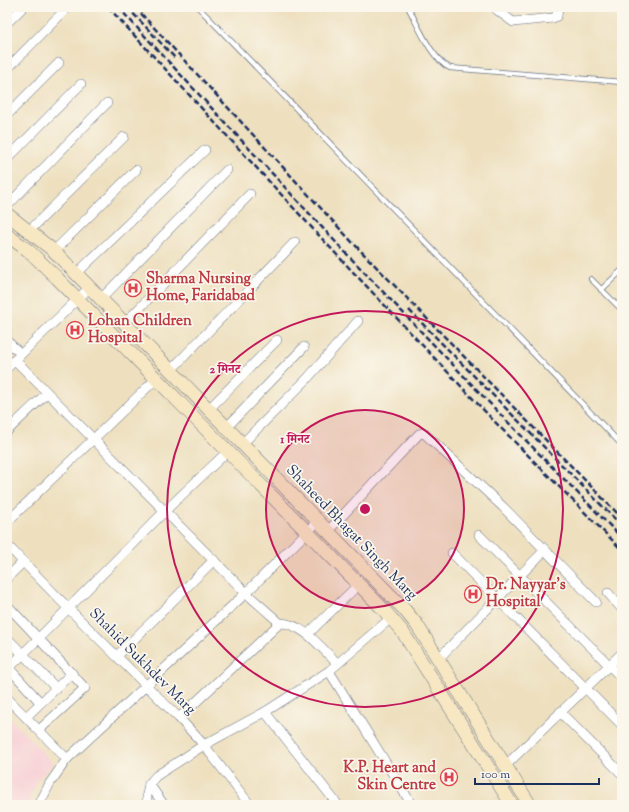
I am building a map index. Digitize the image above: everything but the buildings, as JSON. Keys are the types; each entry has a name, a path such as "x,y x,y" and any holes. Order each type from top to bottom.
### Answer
{"street":[{"path":"7,23 23,7"},
{"path":"497,10 513,22 553,18 557,16 558,7"},
{"path":"7,69 66,9"},
{"path":"7,115 59,63"},
{"path":"7,159 82,84"},
{"path":"7,206 107,103"},
{"path":"29,231 124,137"},
{"path":"76,274 205,150"},
{"path":"54,251 136,170"},
{"path":"100,300 227,170"},
{"path":"124,324 250,194"},
{"name":"Shaheed Bhagat Singh Marg","path":"7,214 54,251 100,300 404,609 417,625 530,805"},
{"name":"Shaheed Bhagat Singh Marg","path":"7,234 29,251 78,299 391,618 402,631 512,805"},
{"path":"170,371 295,242"},
{"path":"7,368 89,288"},
{"path":"242,444 306,380 358,322"},
{"path":"208,410 277,340"},
{"path":"7,341 47,393 93,440 166,510 246,593 280,623 288,623 307,635 337,663"},
{"path":"226,428 304,347"},
{"path":"7,522 156,379"},
{"path":"7,431 47,393"},
{"path":"328,531 421,432 503,507 596,602"},
{"path":"40,702 8,668 166,510 227,452"},
{"path":"39,805 50,783 67,759 246,593 318,521"},
{"path":"479,534 622,678"},
{"name":"Shahid Sukhdev Marg","path":"7,545 68,608 118,655 180,718 204,745 250,805"},
{"path":"438,659 544,550"},
{"path":"452,553 622,725"},
{"path":"118,655 214,560"},
{"path":"7,578 23,562"},
{"path":"311,631 358,584"},
{"path":"608,593 622,608"},
{"path":"8,609 39,638 85,688 39,730"},
{"path":"147,805 146,795 149,784 156,776 204,745 265,712 329,671 391,618"},
{"path":"180,718 280,623"},
{"path":"7,638 56,688"},
{"path":"505,766 622,653"},
{"path":"329,671 412,805"},
{"path":"26,717 72,673"},
{"path":"7,698 67,759"},
{"path":"265,712 338,805"},
{"path":"560,712 622,774"},
{"path":"149,784 164,805"}],"lane":[{"path":"198,7 622,445"},
{"path":"408,7 435,56 444,65 450,68 622,82"},
{"path":"601,290 622,270"},
{"path":"591,280 622,310"}],"shaded area":[{"path":"7,715 54,764 37,780 28,805 7,805"}],"railway":[{"path":"108,7 338,256 494,421 622,550"},
{"path":"118,7 344,251 502,416 622,538"},
{"path":"127,7 176,59"},
{"path":"135,7 353,243 622,518"},
{"path":"409,310 622,526"}],"place":[{"name":"Sharma Nursing Home, Faridabad","path":"133,288"},
{"name":"Lohan Children Hospital","path":"75,330"},
{"name":"Dr. Nayyar's Hospital","path":"473,594"},
{"name":"K.P. Heart and Skin Centre","path":"449,777"}]}
